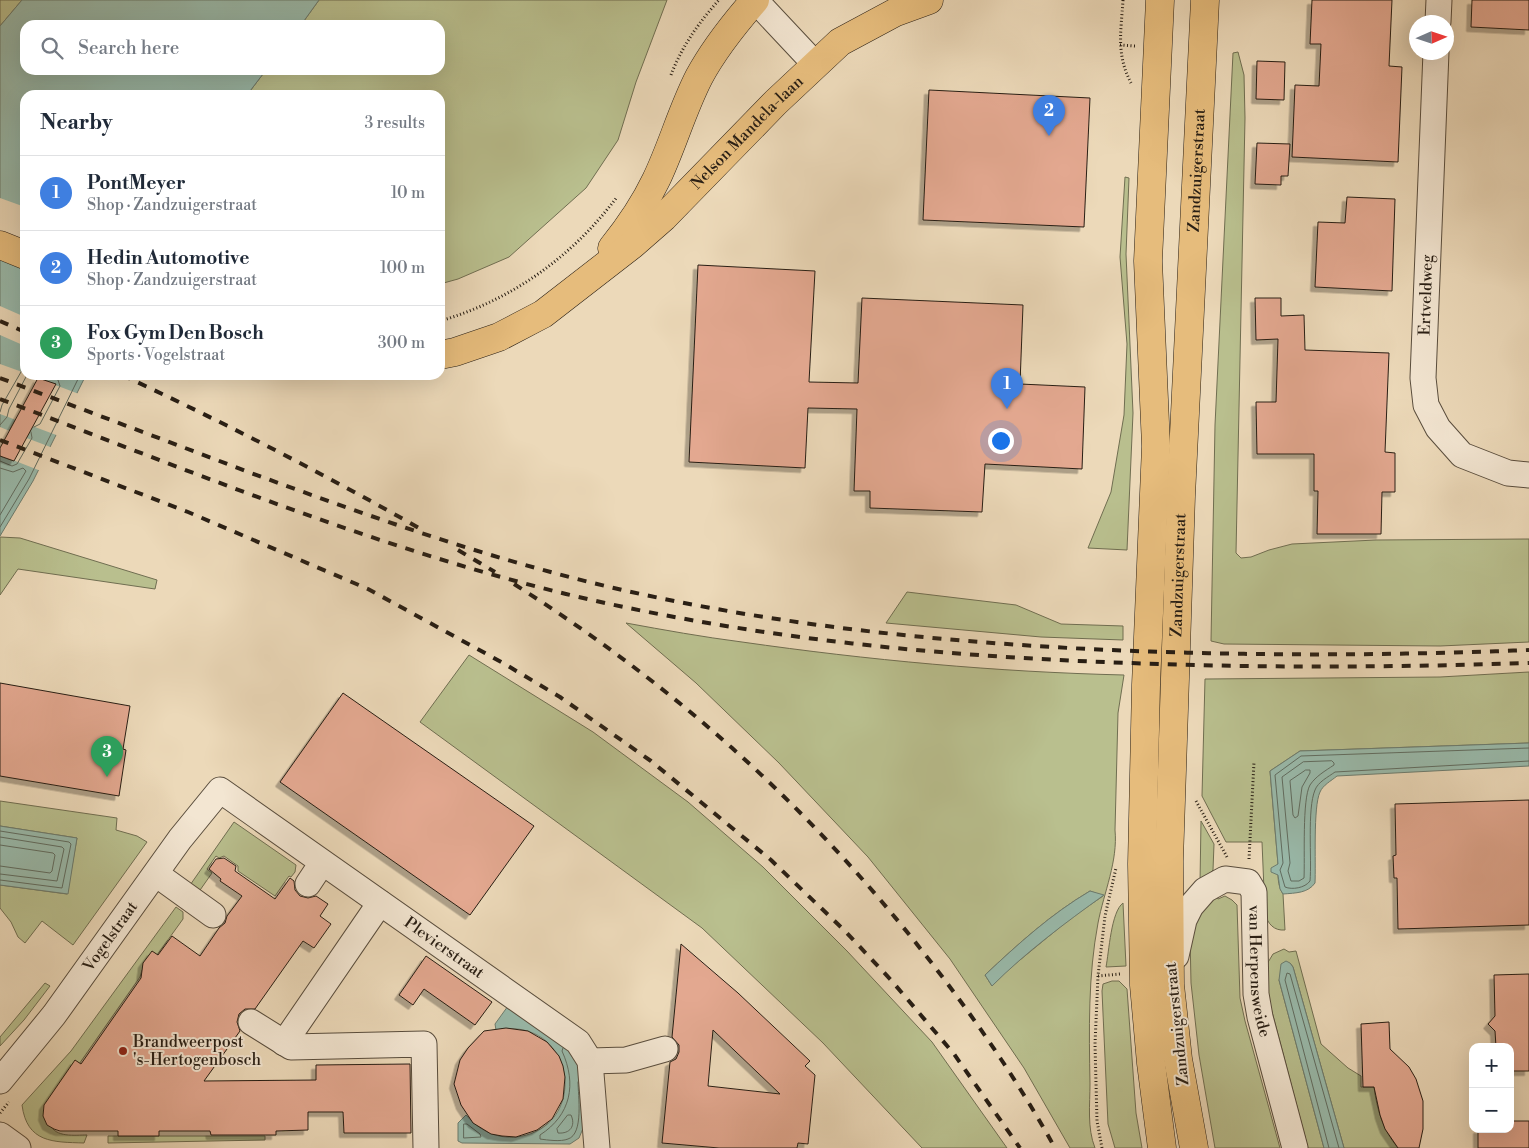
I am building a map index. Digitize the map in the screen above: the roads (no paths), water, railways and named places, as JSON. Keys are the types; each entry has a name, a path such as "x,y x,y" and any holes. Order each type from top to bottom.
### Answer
{"main road":[{"name":"Nelson Mandela-laan","path":"579,287 627,230 644,203 699,78 715,50 735,23 756,0"},
{"name":"Nelson Mandela-laan","path":"445,354 499,337 543,314 664,218 815,64 840,42 896,12 929,0"},
{"name":"Zandzuigerstraat","path":"1160,0 1148,261 1156,446 1142,864 1144,985 1151,1063 1162,1148"},
{"name":"Zandzuigerstraat","path":"1194,1148 1178,1059 1170,985 1169,861 1180,505 1205,0"},
{"path":"0,246 20,253"}],"street":[{"path":"756,0 815,64"},
{"path":"1438,15 1439,0"},
{"name":"Ertveldweg","path":"1436,60 1423,378 1426,405 1438,428 1462,455 1508,473 1529,475"},
{"name":"Plevierstraat","path":"220,790 578,1042 590,1061 597,1148"},
{"name":"Vogelstraat","path":"0,1081 54,1015 180,840 220,790"},
{"path":"308,884 322,863"},
{"path":"156,874 212,915"},
{"name":"van Herpensweide","path":"1170,985 1184,920 1191,906 1205,890 1217,882 1225,879 1248,882 1254,892 1255,974 1260,1017 1294,1148"},
{"path":"284,1042 380,903"},
{"path":"251,1022 291,1047 424,1044 426,1148"},
{"path":"590,1061 626,1060 666,1049"},
{"path":"0,1135 18,1148"}],"water":[{"path":"22,0 319,0 305,20 20,20 20,75 262,75 251,90 20,90 20,380 37,380 0,448 0,26"},
{"path":"44,380 84,380 33,481 0,536 0,456 14,461 55,384"},
{"path":"1529,743 1529,766 1337,776 1323,787 1318,799 1316,810 1315,883 1309,889 1297,893 1283,894 1280,889 1278,875 1271,872 1271,868 1278,864 1270,771 1300,751"},
{"path":"0,826 77,838 68,894 0,885"},
{"path":"1090,891 1104,895 1060,927 992,986 985,975 1048,920"},
{"path":"1286,961 1293,967 1344,1148 1324,1148 1279,980 1281,964"},
{"path":"508,1006 572,1047 583,1065 584,1126 579,1138 570,1144 462,1143 458,1141 458,1123 466,1115 482,1129 502,1137 517,1137 541,1129 556,1114 564,1095 564,1074 557,1055 543,1039 523,1030 496,1030 495,1024"}],"railway":[{"path":"0,321 20,330"},
{"path":"0,378 251,473 437,538 531,567 684,603 856,630 1030,646 1198,653 1308,654 1529,650"},
{"path":"132,380 272,448 419,528"},
{"path":"0,399 209,479 422,554 566,594 713,624 787,635 935,652 1084,661 1297,666 1529,663"},
{"path":"0,440 188,512 368,589 503,663 560,697 651,761 771,860 845,931 891,980 954,1054 1020,1148"},
{"path":"458,550 495,572"},
{"path":"514,584 630,664 684,707 737,752 787,799 835,849 882,902 962,1003 1011,1074 1055,1148"}],"place":[{"name":"Hedin Automotive","path":"1049,136"},
{"name":"PontMeyer","path":"1007,409"},
{"name":"Fox Gym Den Bosch","path":"107,777"},
{"name":"Brandweerpost 's-Hertogenbosch","path":"123,1051"}]}
